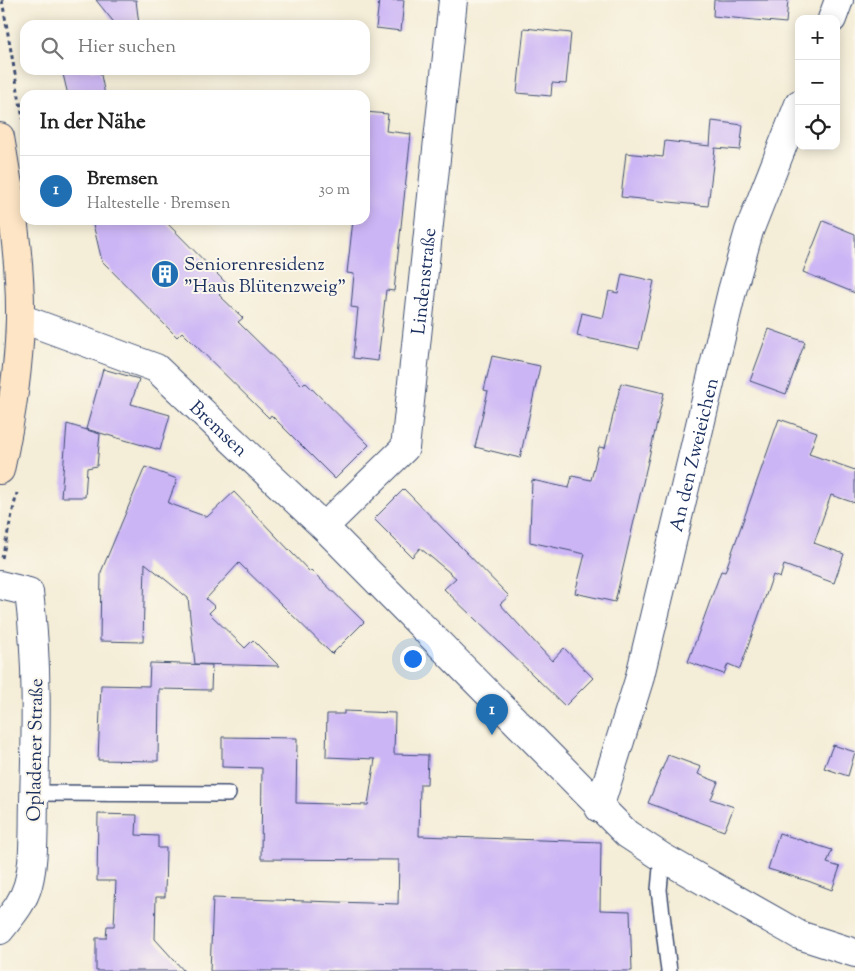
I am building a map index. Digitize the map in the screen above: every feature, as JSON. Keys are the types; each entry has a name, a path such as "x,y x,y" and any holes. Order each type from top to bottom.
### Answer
{"main road":[{"path":"0,470 13,408 20,318 12,131"}],"street":[{"name":"Lindenstraße","path":"324,528 405,448 453,0"},
{"path":"833,15 839,0"},
{"name":"An den Zweieichen","path":"599,808 639,680 732,290 749,231 799,105"},
{"name":"Bremsen","path":"20,318 156,368 324,528 626,834 662,857 799,935 855,953"},
{"name":"Opladener Straße","path":"0,585 29,592 35,637 36,722 32,853 28,885 18,909 0,930"}],"lane":[{"path":"34,793 228,794"},
{"path":"662,857 659,890 669,971"}],"path":[{"path":"2,0 12,131"}],"building":[{"path":"96,0 136,0 138,20 112,20"},
{"path":"379,0 404,0 401,31 376,28"},
{"path":"714,0 788,0 786,23 713,16"},
{"path":"524,28 571,33 566,84 552,83 551,96 517,93"},
{"path":"63,75 101,75 104,90 67,90"},
{"path":"370,112 388,114 386,131 411,134 394,291 386,290 378,361 353,358 358,308 351,307 354,274 347,273 352,225 370,225"},
{"path":"712,121 743,125 740,150 715,148 708,206 621,197 626,153 663,157 665,141 710,146"},
{"path":"823,221 855,234 855,293 803,272"},
{"path":"93,225 169,225 229,286 219,295 243,318 238,322 302,385 305,382 369,445 335,479 271,415 269,418 182,332 177,337 102,261"},
{"path":"622,274 654,281 639,349 577,336 582,313 603,318 609,291 618,293"},
{"path":"769,329 805,342 786,394 750,381"},
{"path":"492,356 540,366 520,458 475,447 488,391 484,390"},
{"path":"103,369 139,379 131,404 170,415 160,450 86,429"},
{"path":"621,383 664,393 615,602 575,593 585,554 530,542 530,533 532,480 569,488 572,476 591,480 599,447 605,448"},
{"path":"779,419 817,432 809,454 855,470 855,503 831,495 814,543 844,554 834,583 784,565 780,578 773,575 740,669 728,664 724,674 688,662 721,571 725,572"},
{"path":"67,424 100,434 97,466 87,468 85,497 61,497"},
{"path":"145,467 177,479 168,503 207,517 234,492 310,572 311,570 364,622 332,654 239,563 206,599 215,607 209,613 245,648 253,640 279,666 195,664 188,598 145,563 143,642 100,641 101,572"},
{"path":"404,489 509,596 500,604 552,661 564,648 593,678 565,706 444,589 456,578 420,548 412,557 374,519"},
{"path":"150,663 212,665 211,690 159,689 158,761 98,760 101,685 149,686"},
{"path":"344,711 395,713 394,754 428,755 427,784 420,784 419,836 601,842 600,910 630,911 632,971 210,971 213,898 398,904 399,860 261,859 262,768 222,767 222,737 297,738 296,803 368,805 375,759 326,757 327,714 344,714"},
{"path":"833,745 855,752 848,776 824,768"},
{"path":"668,755 701,767 698,774 718,782 711,799 734,807 724,831 648,803"},
{"path":"98,814 137,815 136,835 158,836 158,848 166,848 165,897 156,897 155,939 184,971 96,971 96,938 106,938 107,926 114,926 116,881 97,881"},
{"path":"779,833 832,850 827,863 840,867 832,890 768,869"}],"place":[{"name":"Seniorenresidenz \"Haus Blütenzweig\"","path":"165,274"},
{"name":"Bremsen","path":"492,735"}]}
